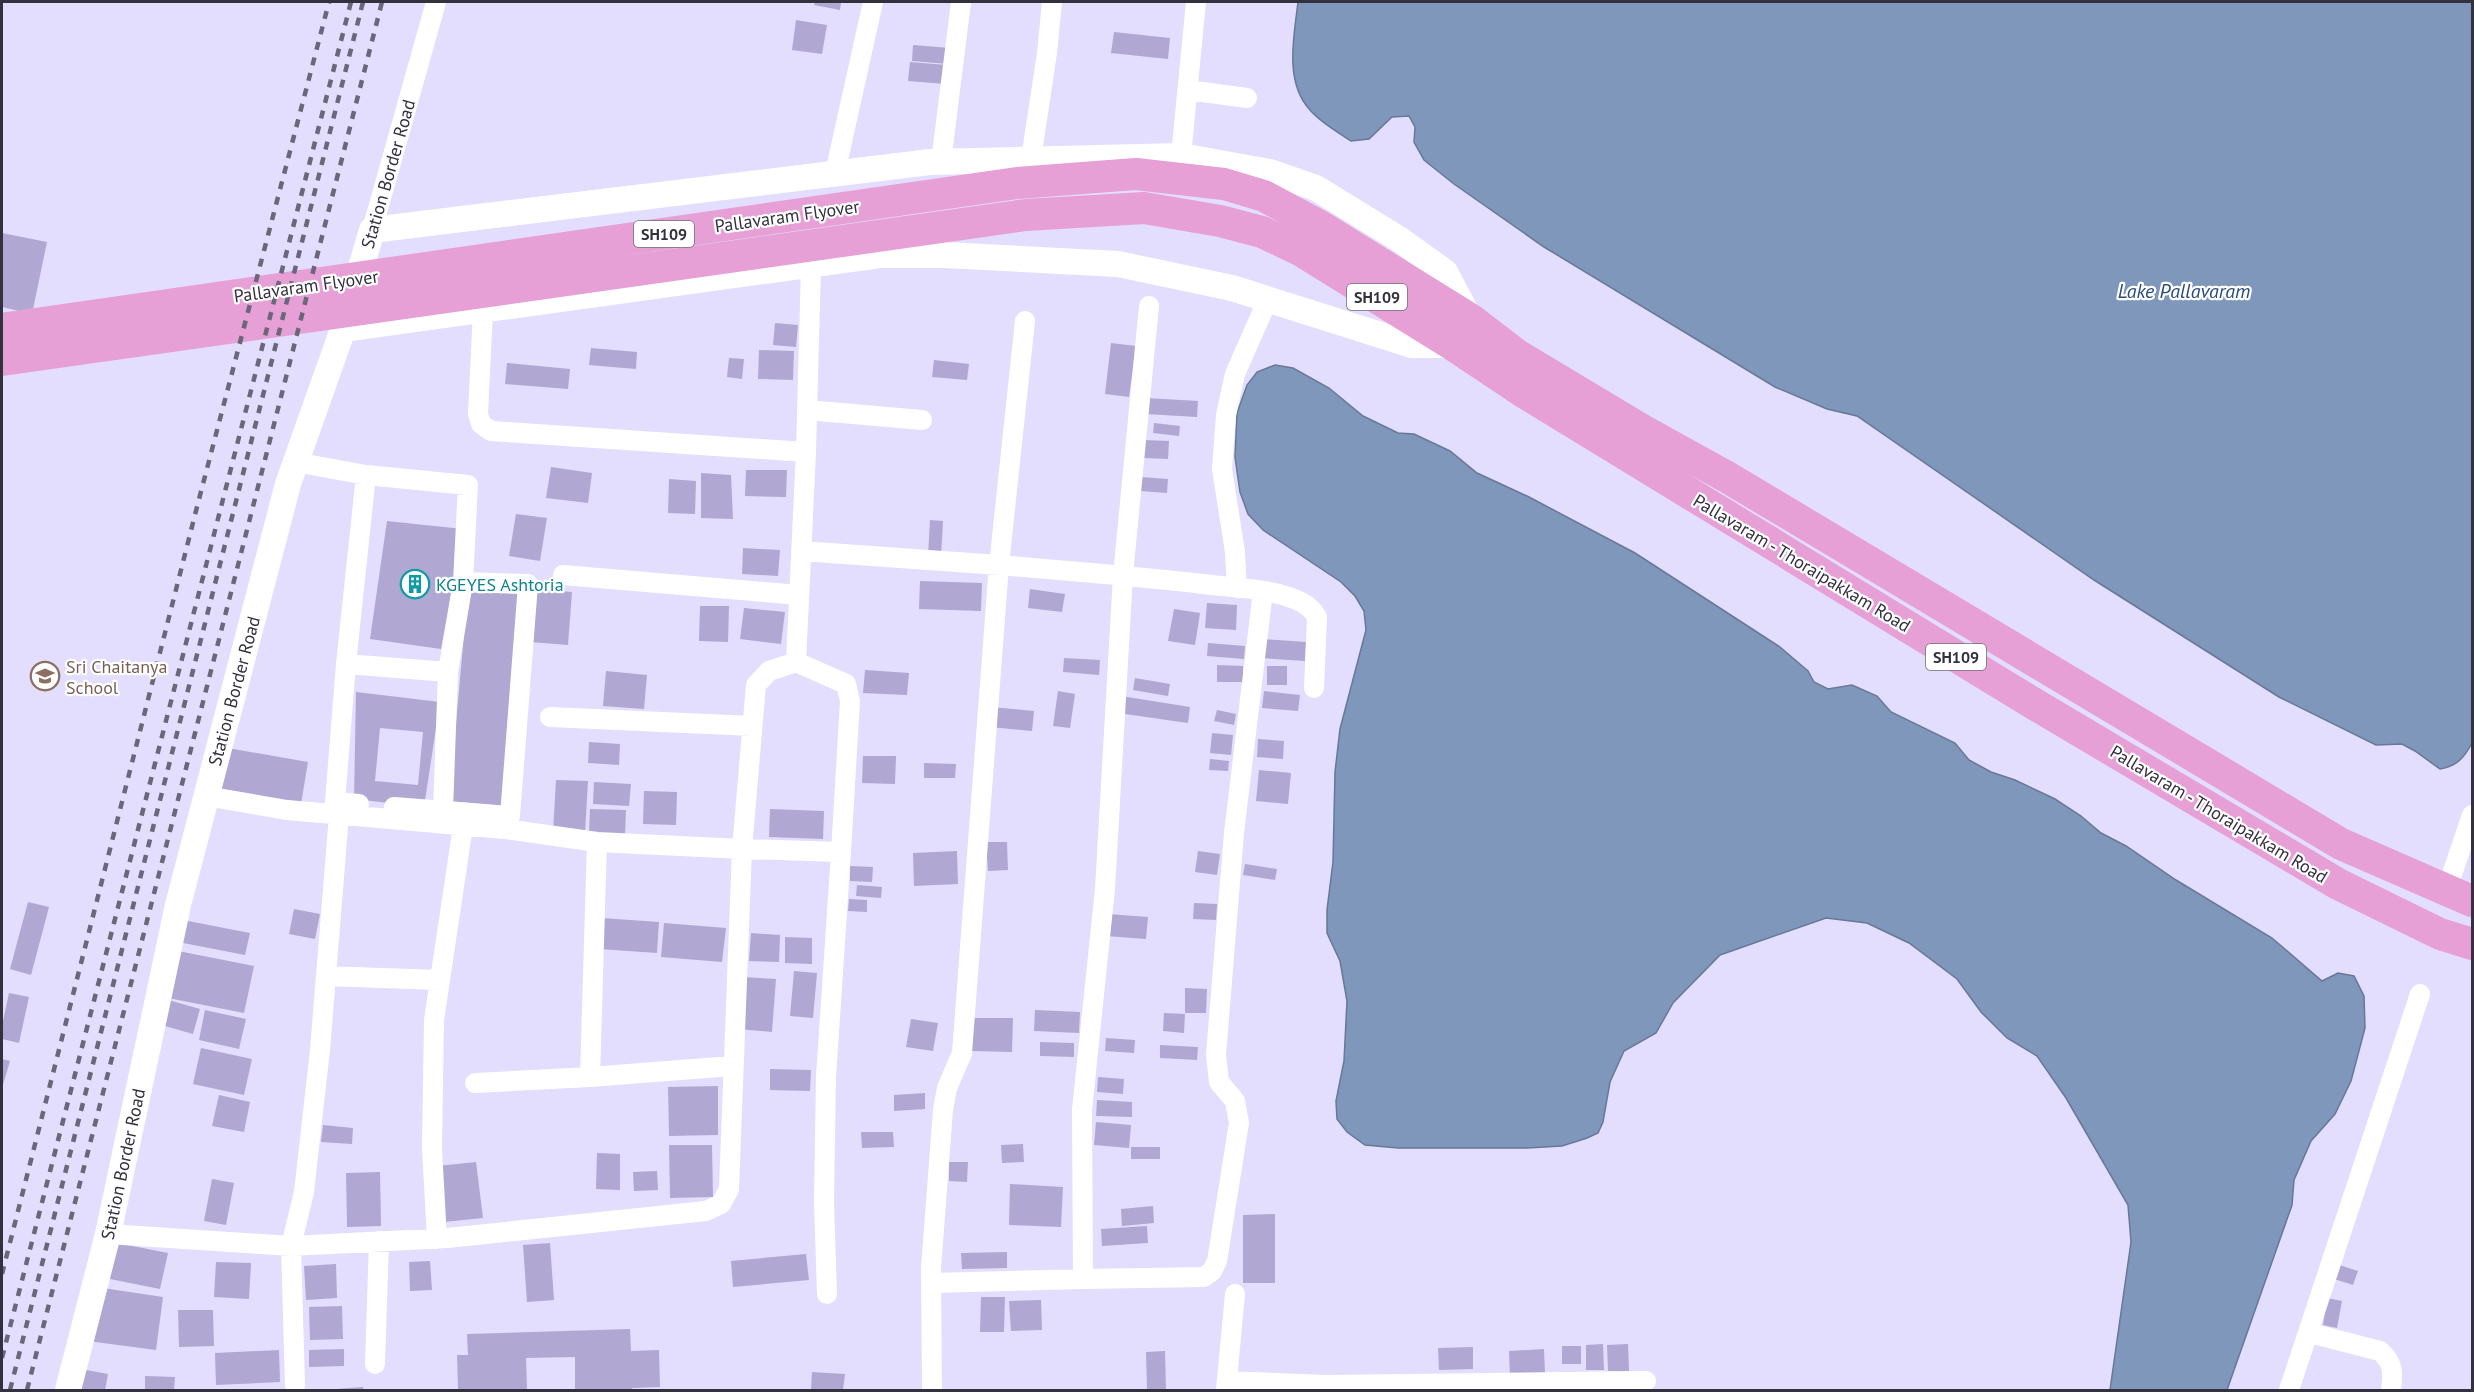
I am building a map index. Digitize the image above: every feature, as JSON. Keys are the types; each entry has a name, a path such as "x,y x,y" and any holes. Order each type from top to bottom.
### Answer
{"main road":[{"name":"Pallavaram Flyover","path":"2,330 1017,183 1137,174 1224,184 1264,196 1320,226 1470,319"},
{"name":"Pallavaram Flyover","path":"2,360 1026,214 1144,208 1220,221 1262,232 1300,250 1453,345"},
{"name":"Pallavaram - Thoraipakkam Road","path":"1470,319 1516,355 1622,419 1727,477 2341,844 2460,895"},
{"name":"Pallavaram - Thoraipakkam Road","path":"1453,345 1522,392 2025,699 2338,884 2440,934 2472,944"}],"street":[{"name":"Station Border Road","path":"68,1390 108,1234 178,905 206,796 295,462 343,329 436,2"},
{"path":"835,173 873,2"},
{"path":"941,162 961,2"},
{"path":"1031,159 1052,2"},
{"path":"1181,156 1196,2"},
{"path":"1188,90 1247,98"},
{"path":"372,230 941,162 1181,156 1270,172 1316,188 1399,239 1445,272 1470,319"},
{"path":"343,329 880,255 945,255 1118,264 1210,283 1412,345 1453,345"},
{"path":"796,662 806,452 811,265"},
{"path":"1237,588 1235,552 1222,470 1226,415 1235,374 1268,299"},
{"path":"1083,1279 1082,1110 1105,889 1123,575 1149,306"},
{"path":"483,310 478,414 481,424 491,431 806,452"},
{"path":"932,1390 931,1283 943,1110 947,1088 962,1053 999,565 1025,321"},
{"path":"807,410 922,420"},
{"path":"295,462 366,475 468,485 463,582 448,672 443,810"},
{"path":"366,475 346,664 335,802 510,816 528,584 463,582"},
{"path":"801,551 1123,575 1263,591 1299,601 1311,607 1317,617 1314,688"},
{"path":"562,575 799,595"},
{"path":"931,1283 1204,1277 1212,1271 1217,1262 1239,1123 1235,1101 1219,1082 1216,1055 1234,833 1263,591"},
{"path":"108,1234 291,1246 437,1239 706,1211 721,1204 729,1189 742,849 756,685 769,671 796,662 846,684 850,700 826,1077 824,1200 827,1294"},
{"path":"346,664 448,672"},
{"path":"550,717 752,726"},
{"path":"206,796 287,810 505,829 597,842 841,852"},
{"path":"2460,895 2472,814"},
{"path":"295,1385 291,1246 304,1192 326,976 339,815"},
{"path":"437,1239 432,1149 434,1020 463,826"},
{"path":"590,1077 597,842"},
{"path":"326,976 440,981"},
{"path":"2289,1390 2310,1333 2420,993"},
{"path":"475,1083 732,1066"},
{"path":"375,1364 379,1241"},
{"path":"1235,1294 1226,1386 1646,1380"},
{"path":"2310,1333 2380,1351 2389,1359 2393,1369 2391,1390"}],"water":[{"name":"Lake Pallavaram","path":"1298,2 2472,2 2472,743 2469,748 2455,763 2440,769 2402,744 2376,745 2279,697 2094,580 1857,416 1827,409 1775,387 1544,247 1454,184 1424,160 1414,142 1415,127 1409,116 1392,117 1369,139 1351,141 1314,115 1302,99 1297,86 1293,44"},
{"path":"1275,365 1293,368 1329,388 1363,416 1398,433 1414,434 1450,451 1477,473 1529,497 1635,553 1780,647 1808,671 1814,682 1828,689 1852,685 1877,696 1891,712 1955,743 1969,760 1991,772 2015,780 2055,799 2101,833 2126,846 2176,880 2272,938 2322,981 2338,973 2354,976 2364,996 2365,1028 2351,1081 2335,1114 2311,1141 2294,1180 2292,1205 2227,1390 2110,1390 2131,1242 2128,1205 2066,1098 2037,1056 2007,1038 1981,1012 1957,979 1909,943 1867,923 1826,918 1720,955 1673,1003 1656,1033 1624,1051 1610,1082 1603,1122 1598,1133 1587,1138 1562,1146 1527,1148 1398,1148 1365,1145 1347,1132 1337,1119 1336,1101 1344,1061 1347,1001 1340,961 1327,933 1327,910 1333,862 1335,772 1340,729 1366,630 1364,611 1355,596 1341,582 1263,530 1248,514 1240,492 1235,457 1237,413 1247,385 1257,372"}],"building":[{"path":"815,2 841,2 840,10 814,5"},
{"path":"796,20 827,25 822,54 792,50"},
{"path":"1114,32 1170,38 1168,59 1111,53"},
{"path":"913,45 950,48 948,64 912,61"},
{"path":"910,62 947,65 945,84 908,81"},
{"path":"2,233 47,242 32,314 2,307"},
{"path":"775,323 798,325 796,347 773,345"},
{"path":"1111,343 1136,346 1129,397 1105,394"},
{"path":"591,348 637,352 636,369 589,365"},
{"path":"759,350 794,351 793,380 758,379"},
{"path":"729,358 744,359 742,379 727,377"},
{"path":"934,360 969,364 967,380 932,377"},
{"path":"507,363 570,369 568,389 505,384"},
{"path":"1146,398 1198,401 1197,417 1145,414"},
{"path":"1154,423 1180,426 1179,436 1153,433"},
{"path":"1144,440 1169,441 1168,459 1144,458"},
{"path":"551,467 592,473 588,503 546,498"},
{"path":"746,470 787,470 786,497 745,496"},
{"path":"701,473 731,475 733,519 701,518"},
{"path":"1141,477 1168,479 1167,493 1140,491"},
{"path":"669,479 696,481 695,514 668,513"},
{"path":"516,514 547,518 540,561 509,556"},
{"path":"930,520 943,521 941,557 928,556"},
{"name":"KGEYES Ashtoria","path":"387,521 463,529 441,649 370,639"},
{"path":"743,548 780,550 778,576 742,574"},
{"path":"920,581 982,583 981,611 919,609"},
{"path":"534,589 572,592 568,645 530,642"},
{"path":"1030,589 1065,594 1062,612 1028,608"},
{"path":"468,590 523,594 504,806 449,801"},
{"path":"1207,603 1237,605 1236,630 1205,628"},
{"path":"700,606 729,606 728,642 699,641"},
{"path":"744,608 785,612 781,644 740,639"},
{"path":"1174,609 1200,613 1195,645 1168,641"},
{"path":"1262,639 1306,642 1305,661 1260,658"},
{"path":"1208,643 1245,646 1244,659 1207,656"},
{"path":"1064,658 1100,660 1099,675 1063,672"},
{"path":"1217,665 1243,666 1243,682 1217,682"},
{"path":"1267,666 1287,666 1287,685 1267,685"},
{"path":"865,670 909,673 907,695 863,693"},
{"path":"606,671 647,675 644,709 603,706"},
{"path":"1135,678 1170,684 1168,696 1133,690"},
{"path":"1058,691 1075,694 1070,728 1053,726"},
{"path":"1264,691 1300,695 1298,711 1262,708"},
{"path":"356,692 440,702 424,807 354,799","holes":["380,728 423,732 418,785 375,781"]},
{"path":"1121,696 1190,707 1188,723 1118,713"},
{"path":"992,707 1034,711 1032,731 990,727"},
{"path":"1217,710 1236,714 1234,725 1214,721"},
{"path":"1212,733 1233,735 1231,755 1210,753"},
{"path":"1258,739 1284,741 1283,759 1257,757"},
{"path":"589,742 620,744 619,765 588,763"},
{"path":"228,748 308,762 301,804 221,791"},
{"path":"863,756 896,756 895,784 862,783"},
{"path":"1210,759 1229,761 1228,771 1209,770"},
{"path":"924,763 956,764 955,778 924,778"},
{"path":"1259,770 1291,773 1288,804 1256,801"},
{"path":"556,780 588,781 585,833 553,832"},
{"path":"594,782 631,784 629,806 593,804"},
{"path":"644,791 677,792 676,825 643,824"},
{"path":"590,809 626,810 625,836 589,834"},
{"path":"770,809 824,811 823,839 769,837"},
{"path":"986,842 1007,842 1008,870 988,871"},
{"path":"957,851 958,884 914,886 913,853"},
{"path":"1198,851 1220,854 1217,875 1195,872"},
{"path":"1245,864 1277,869 1275,880 1243,875"},
{"path":"850,866 873,867 872,882 850,881"},
{"path":"857,885 882,887 881,898 856,896"},
{"path":"849,899 867,900 867,912 848,911"},
{"path":"28,902 49,907 31,975 10,969"},
{"path":"1194,903 1217,904 1216,920 1193,919"},
{"path":"294,909 320,914 315,939 289,934"},
{"path":"1108,914 1148,917 1146,939 1106,936"},
{"path":"601,918 659,922 657,953 599,949"},
{"path":"183,920 250,933 245,955 178,942"},
{"path":"664,923 726,928 722,962 661,957"},
{"path":"751,933 780,935 779,962 749,961"},
{"path":"785,937 812,938 812,964 785,963"},
{"path":"178,951 254,966 244,1013 168,998"},
{"path":"794,971 817,973 813,1018 790,1016"},
{"path":"743,977 776,979 772,1032 738,1029"},
{"path":"1185,988 1207,989 1206,1013 1185,1013"},
{"path":"9,993 29,997 19,1043 2,1039 2,1026"},
{"path":"165,999 200,1009 193,1034 158,1024"},
{"path":"205,1010 246,1019 239,1049 199,1040"},
{"path":"1035,1010 1080,1012 1079,1033 1034,1031"},
{"path":"1164,1013 1185,1014 1184,1033 1163,1031"},
{"path":"972,1018 1013,1018 1012,1052 972,1051"},
{"path":"911,1019 938,1023 933,1051 906,1047"},
{"path":"1106,1038 1135,1040 1134,1053 1105,1051"},
{"path":"1040,1042 1074,1043 1074,1057 1040,1056"},
{"path":"1160,1045 1198,1047 1197,1060 1160,1058"},
{"path":"201,1048 252,1059 244,1095 193,1084"},
{"path":"2,1059 10,1061 2,1088"},
{"path":"770,1069 811,1070 810,1091 770,1090"},
{"path":"1098,1077 1124,1079 1123,1094 1097,1092"},
{"path":"718,1086 718,1135 669,1136 668,1087"},
{"path":"925,1093 925,1109 894,1111 894,1095"},
{"path":"219,1095 250,1102 244,1132 212,1126"},
{"path":"1097,1100 1132,1102 1132,1117 1096,1116"},
{"path":"1096,1122 1131,1125 1129,1148 1094,1145"},
{"path":"323,1125 353,1128 352,1144 321,1142"},
{"path":"861,1132 893,1132 894,1147 862,1148"},
{"path":"1023,1144 1024,1162 1002,1163 1001,1145"},
{"path":"669,1145 712,1145 713,1197 670,1198"},
{"path":"1131,1147 1160,1147 1160,1159 1131,1159"},
{"path":"597,1153 620,1154 620,1190 596,1189"},
{"path":"476,1162 483,1218 444,1222 437,1166"},
{"path":"949,1162 968,1162 967,1182 949,1181"},
{"path":"657,1171 658,1190 634,1191 633,1172"},
{"path":"380,1172 381,1226 347,1227 346,1173"},
{"path":"212,1179 234,1183 226,1225 204,1221"},
{"path":"1010,1184 1063,1187 1061,1227 1009,1225"},
{"path":"1153,1206 1154,1223 1122,1226 1121,1209"},
{"path":"1275,1214 1275,1283 1243,1283 1243,1215"},
{"path":"1147,1226 1148,1243 1102,1246 1101,1229"},
{"path":"112,1242 168,1253 160,1289 105,1278"},
{"path":"550,1243 554,1300 527,1302 523,1245"},
{"path":"1007,1252 1007,1268 962,1269 961,1253"},
{"path":"806,1254 809,1280 733,1287 731,1261"},
{"path":"430,1261 432,1290 410,1291 409,1262"},
{"path":"216,1262 251,1263 249,1299 214,1297"},
{"path":"336,1264 337,1298 306,1300 304,1266"},
{"path":"2336,1264 2358,1271 2353,1285 2331,1278"},
{"path":"96,1287 163,1297 156,1350 88,1341"},
{"path":"981,1297 1005,1297 1004,1332 980,1332"},
{"path":"2327,1298 2342,1301 2337,1328 2323,1325"},
{"path":"1041,1300 1042,1330 1011,1331 1009,1301"},
{"path":"342,1306 343,1339 310,1340 309,1307"},
{"path":"178,1310 213,1310 214,1346 179,1347"},
{"path":"630,1329 631,1351 659,1350 660,1387 632,1388 632,1390 575,1390 575,1357 526,1358 527,1390 458,1390 457,1355 468,1355 467,1334"},
{"path":"1603,1344 1604,1370 1586,1370 1586,1345"},
{"path":"1628,1344 1629,1371 1608,1371 1607,1345"},
{"path":"1562,1346 1581,1346 1581,1364 1562,1364"},
{"path":"1473,1347 1473,1369 1439,1370 1438,1348"},
{"path":"344,1349 344,1366 309,1367 309,1350"},
{"path":"1544,1349 1545,1374 1510,1376 1509,1351"},
{"path":"279,1350 280,1382 216,1385 215,1353"},
{"path":"1165,1351 1166,1390 1147,1390 1146,1352"},
{"path":"81,1369 108,1374 105,1390 77,1390"},
{"path":"812,1372 845,1374 843,1390 811,1390"},
{"path":"145,1376 175,1377 174,1390 145,1390"},
{"path":"363,1387 363,1390 336,1390 336,1389"}],"railway":[{"path":"2,1274 198,503 329,2"},
{"path":"2,1358 351,2"},
{"path":"10,1390 363,2"},
{"path":"27,1390 382,2"}],"place":[{"name":"KGEYES Ashtoria","path":"415,584"},
{"name":"Sri Chaitanya School","path":"45,676"}]}
